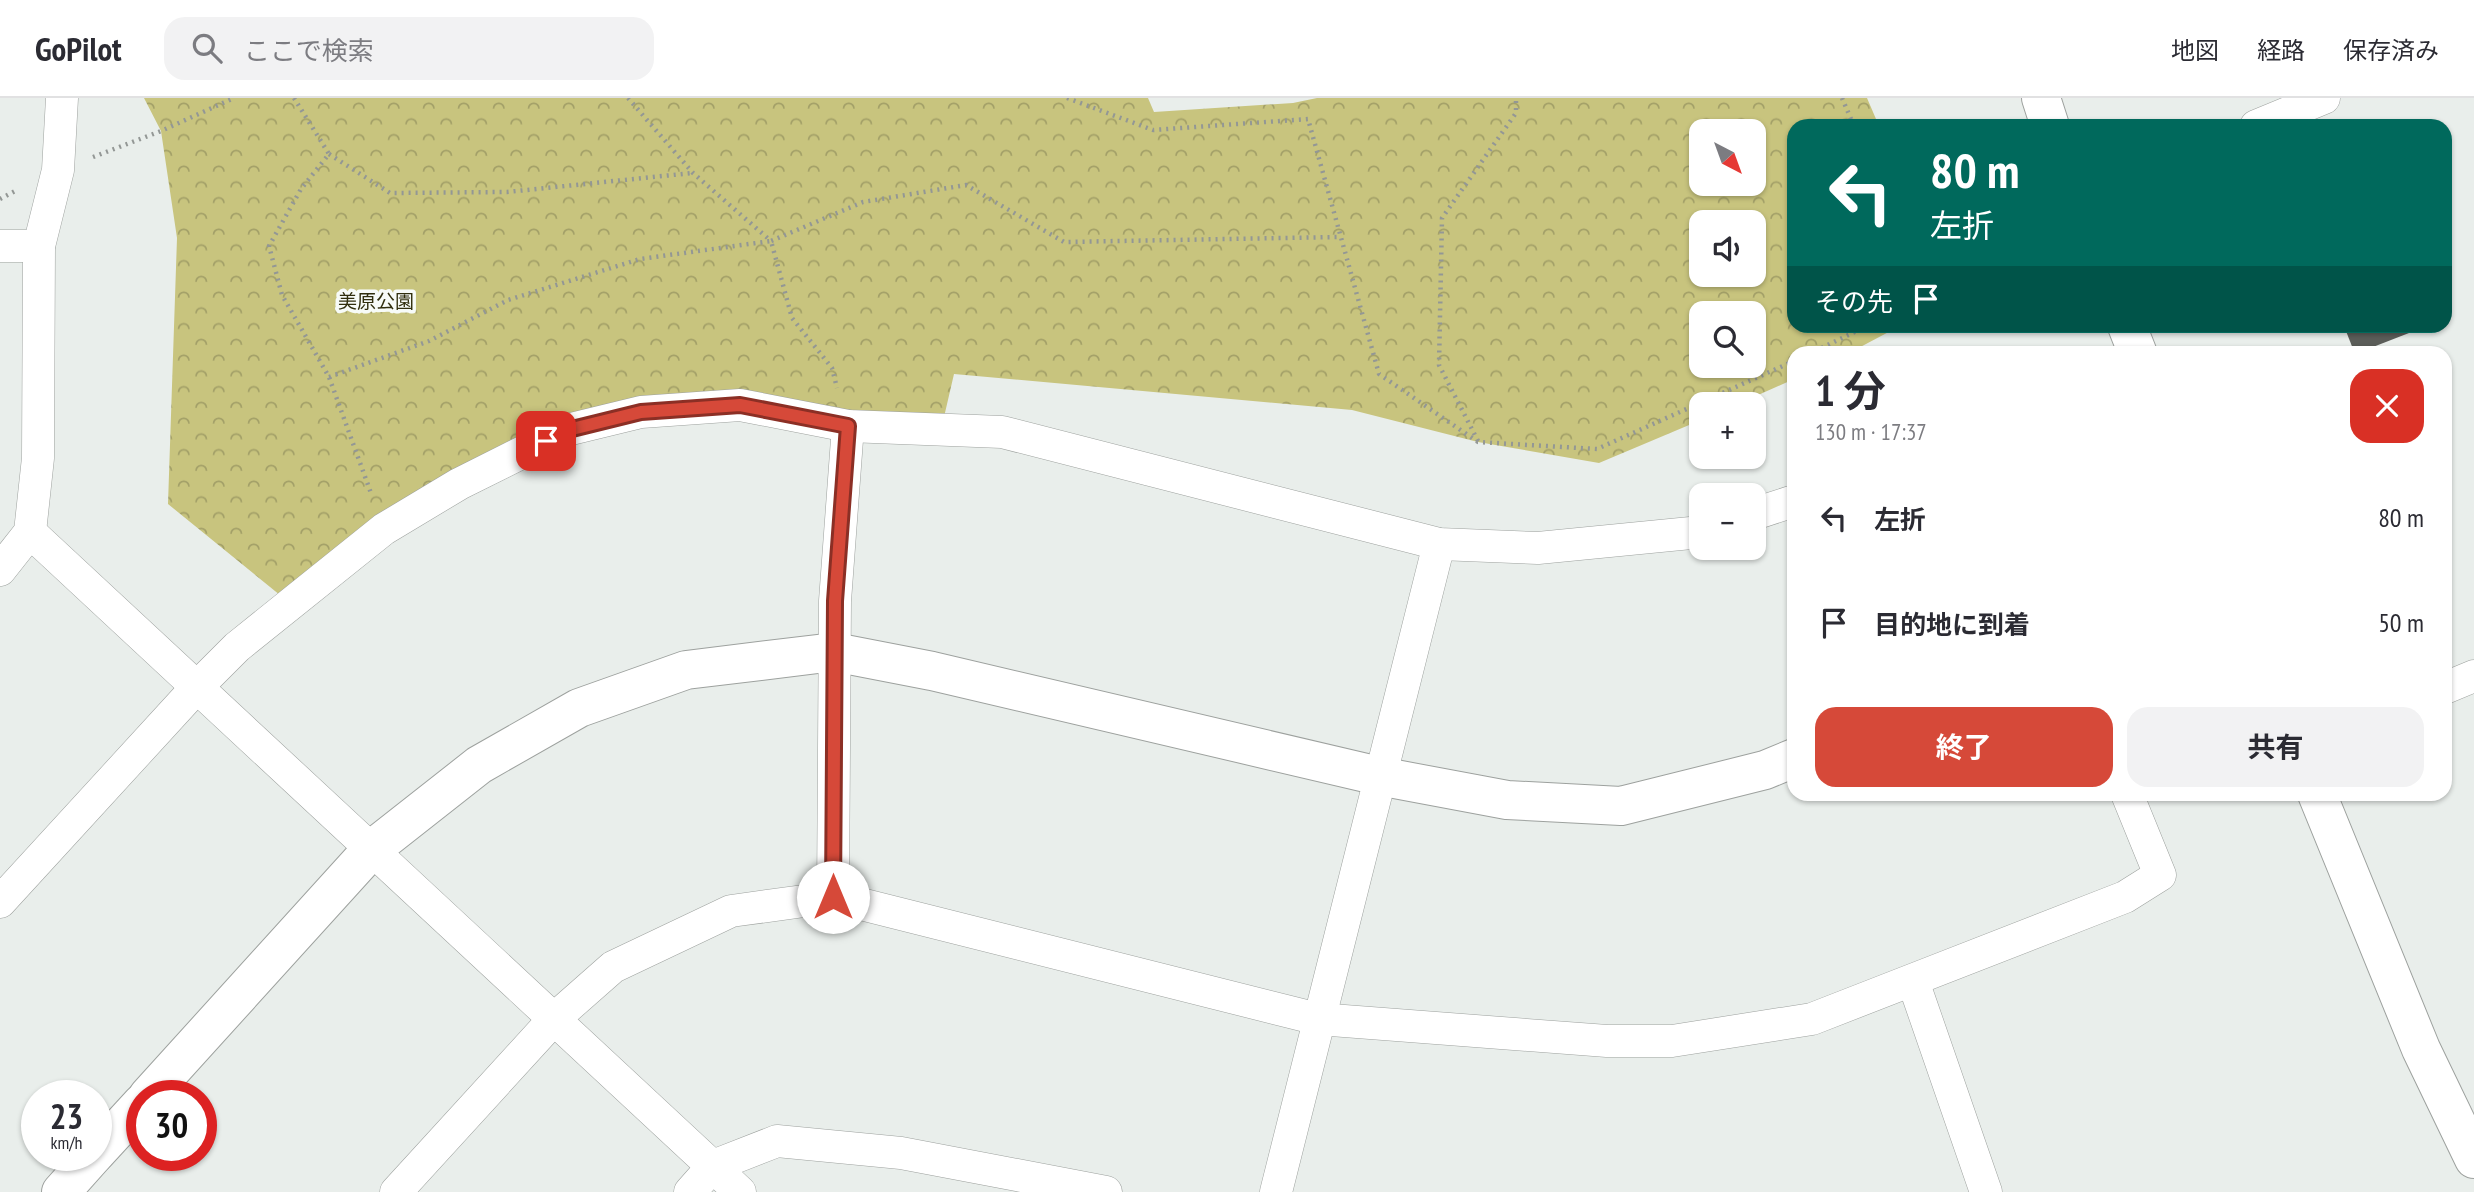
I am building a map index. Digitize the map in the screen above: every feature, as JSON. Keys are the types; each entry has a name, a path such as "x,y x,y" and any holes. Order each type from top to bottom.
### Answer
{"street":[{"path":"0,570 30,532 38,458 39,246 58,170 62,98"},
{"path":"2040,98 2048,119"},
{"path":"2273,119 2324,98"},
{"path":"0,246 39,246"},
{"path":"0,902 237,647 384,529 459,484 568,430 641,412 740,405 848,426 1002,432 1439,544 1538,548 1689,532"},
{"path":"833,897 834,652 848,426"},
{"path":"1766,510 1787,503"},
{"path":"30,532 740,1192"},
{"path":"1276,1192 1439,544"},
{"path":"163,1080 371,850 480,765 579,708 686,670 834,652 932,671 1379,776 1507,800 1621,806 1765,770 1787,761"},
{"path":"2452,685 2474,676"},
{"path":"396,1192 554,1019 613,967 731,911 833,897 1318,1019 1607,1041 1672,1041 1812,1019 2125,897 2160,875 2130,801"},
{"path":"2320,801 2421,1049 2474,1159"},
{"path":"1913,981 1986,1192"},
{"path":"112,1135 126,1120"},
{"path":"690,1192 713,1166 777,1141 901,1153 1106,1192"},
{"path":"61,1192 80,1171"}],"path":[{"path":"58,170 161,131 234,98"},
{"path":"294,98 329,154 390,193 507,192 692,173"},
{"path":"628,98 692,173 771,241 792,318 832,368 848,426"},
{"path":"1067,98 1153,130 1308,119 1379,374 1478,442 1597,449 1787,364"},
{"path":"1478,442 1439,365 1443,218 1516,113 1516,98"},
{"path":"1842,98 1851,119"},
{"path":"329,154 301,189 269,246 282,295 329,377 384,529"},
{"path":"329,377 429,341 508,300 626,263 771,241 863,202 966,185 1064,242 1339,237"},
{"path":"1826,346 1852,333"}],"green space":[{"name":"美原公園","path":"144,98 1148,98 1154,112 1293,103 1317,98 1867,98 1876,119 1787,119 1787,333 1887,333 1862,346 1787,346 1787,382 1765,392 1689,392 1689,425 1599,463 1478,442 1352,410 954,374 941,430 740,405 567,430 291,604 168,504 177,238 161,131"}],"building":[{"path":"2347,333 2409,333 2376,346 2352,346"}],"route":[{"path":"546,441 568,430 641,412 740,405 848,426 835,601 833,897"}]}
